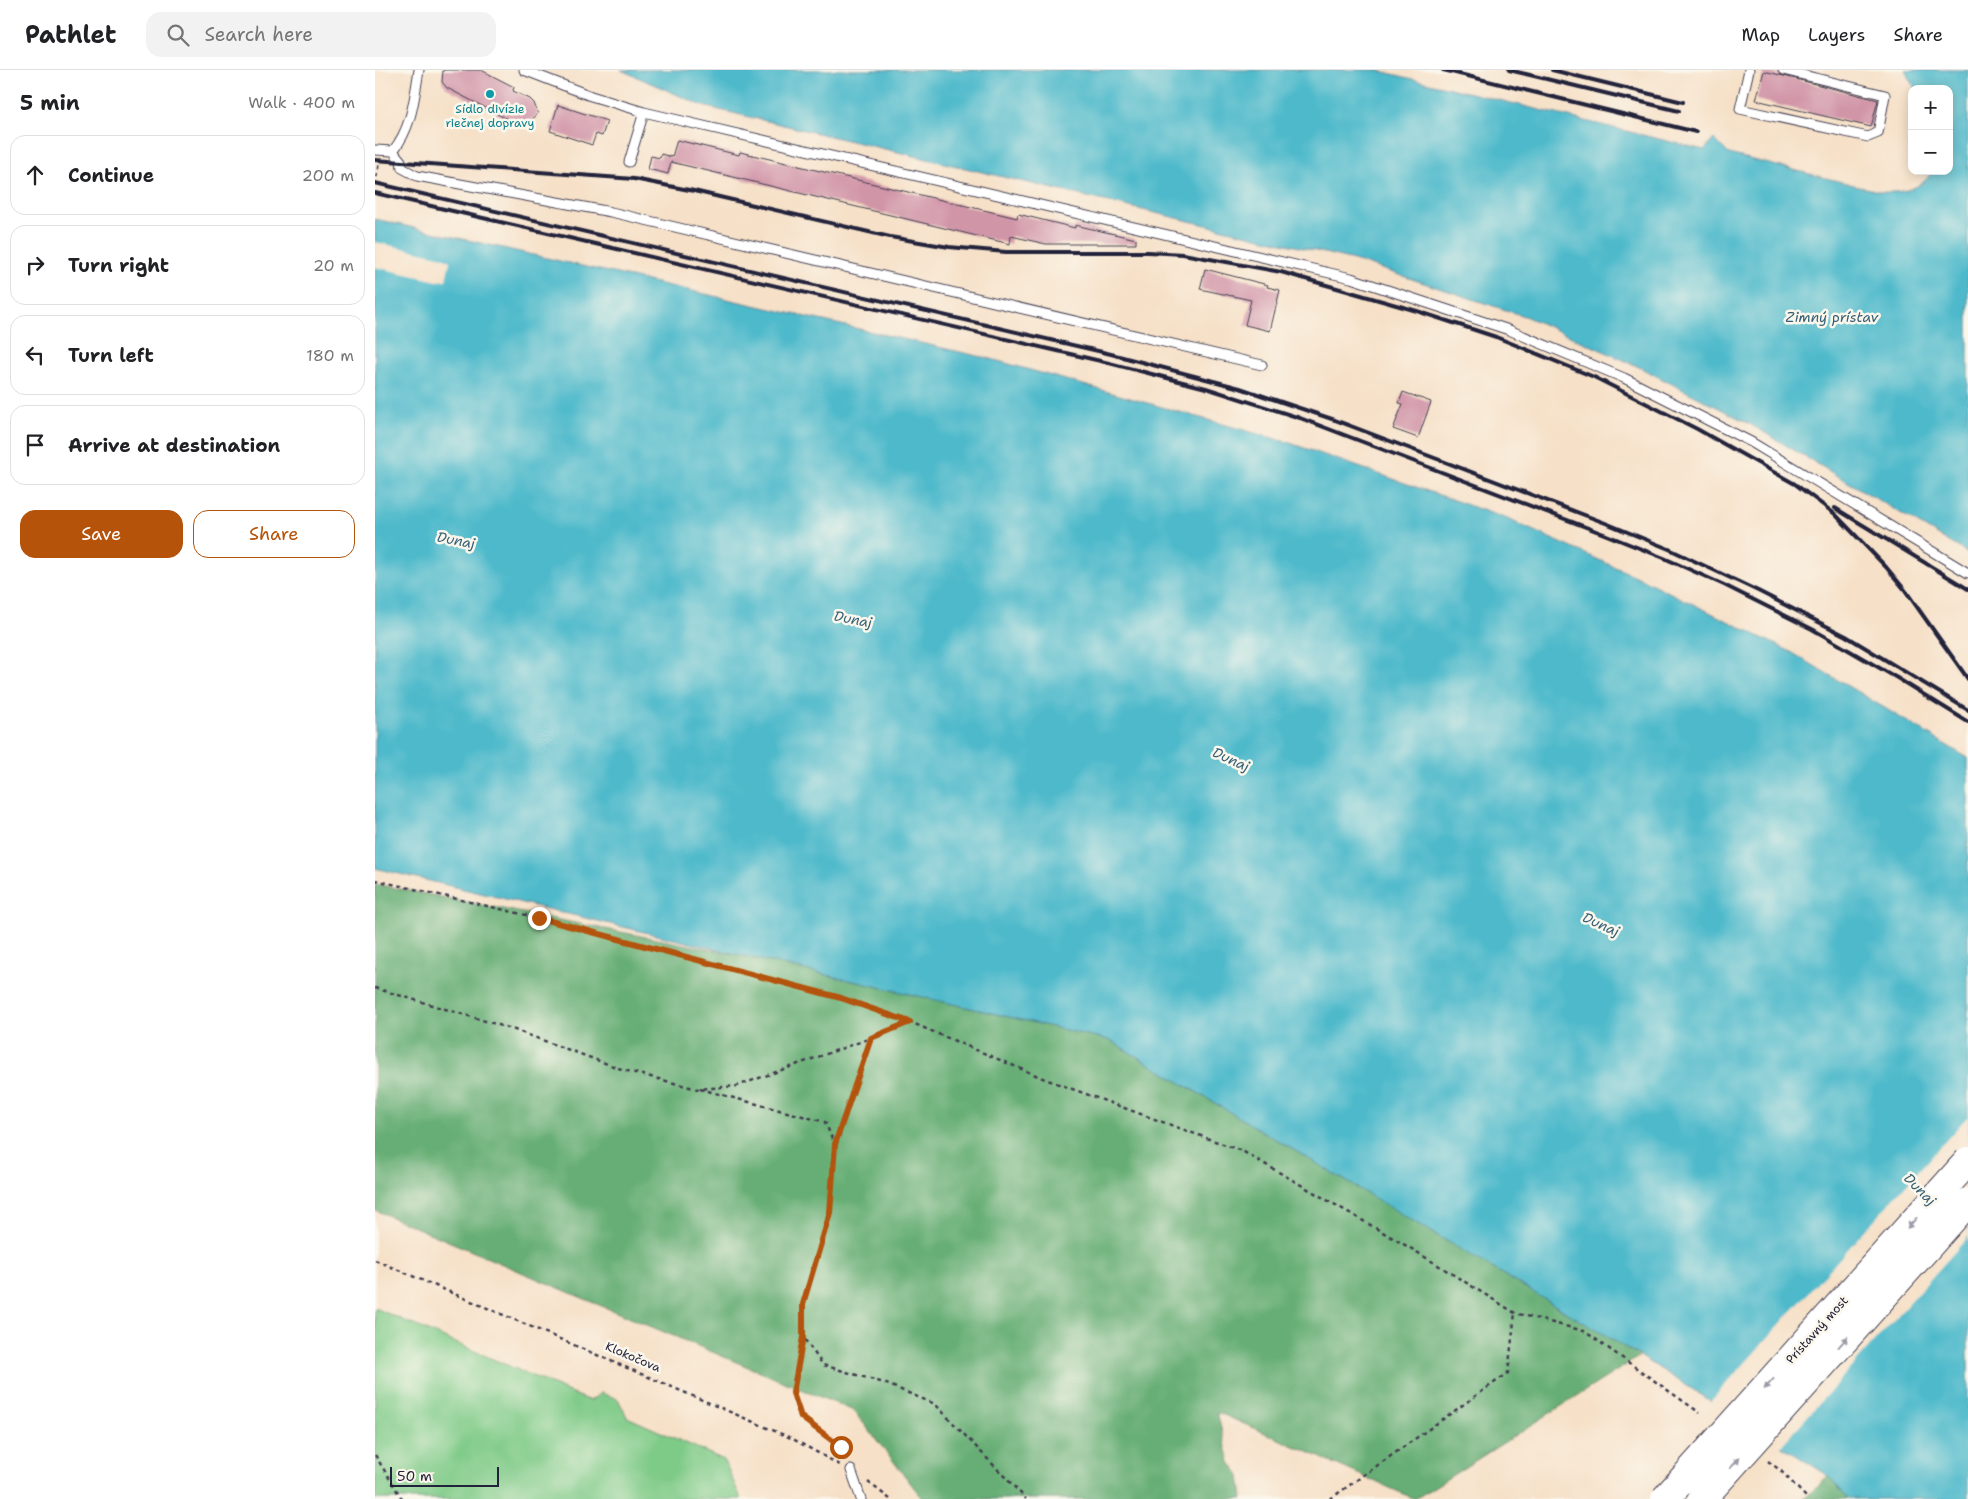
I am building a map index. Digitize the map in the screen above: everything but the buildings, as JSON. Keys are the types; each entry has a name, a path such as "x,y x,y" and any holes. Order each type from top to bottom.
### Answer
{"highway":[{"name":"Prístavný most","path":"1665,1499 1968,1161"},
{"path":"1702,1499 1968,1202"}],"lane":[{"path":"393,151 406,133 414,104 419,70"},
{"path":"524,70 591,96 644,112 1351,278 1509,330 1624,378 1751,442 1968,573"},
{"path":"1749,70 1740,109 1868,137 1878,133 1885,95 1783,70"},
{"path":"629,162 644,112"},
{"path":"378,150 393,151 401,161 401,168 417,176 611,212 1262,366"},
{"path":"851,1470 861,1499"}],"path":[{"path":"375,184 378,150"},
{"path":"375,880 539,918 841,998 910,1022 1045,1079 1242,1151 1412,1249 1515,1313 1584,1331 1700,1413"},
{"path":"375,988 512,1029 624,1070 825,1122 835,1144"},
{"path":"697,1089 737,1086 910,1022"},
{"path":"851,1470 841,1447 801,1417 793,1393 803,1337 803,1304 830,1213 835,1144 871,1038"},
{"name":"Klokočova","path":"375,1260 791,1438 851,1470 890,1499"},
{"path":"1330,1499 1508,1373 1515,1313"},
{"path":"803,1337 823,1365 885,1383 935,1404 1026,1499"},
{"path":"375,1455 402,1499"},
{"path":"1768,1461 1781,1471 1808,1499"}],"green space":[{"path":"375,884 749,957 1109,1040 1640,1356 1415,1499 1217,1412 1230,1462 1240,1476 1243,1499 923,1499 854,1411 375,1210"},
{"path":"375,1308 590,1401 601,1393 618,1399 627,1417 724,1460 741,1499 375,1499"},
{"path":"1829,1476 1848,1499 1804,1499"}],"water":[{"name":"Zimný prístav","path":"621,70 1376,70 1704,150 1714,139 1729,154 1882,192 1889,192 1910,189 1923,182 1929,175 1953,175 1953,85 1914,85 1905,70 1968,70 1968,553 1750,424 1637,366 1527,317 1354,260 703,106"},
{"name":"Dunaj","path":"375,219 991,359 1290,443 1505,518 1644,580 1791,652 1968,758 1968,1499 1848,1499 1829,1476 1640,1356 1109,1040 375,868"}],"pier":[{"path":"375,242 443,257 450,261 446,280 437,281 375,267"},
{"path":"1968,1116 1968,1237 1780,1447 1709,1403"}],"railway":[{"path":"1443,70 1696,132"},
{"path":"1509,70 1679,111"},
{"path":"1552,70 1683,102"},
{"path":"375,160 634,179 694,191 890,237 949,247 1006,252 1148,252 1183,254 1281,272 1417,311 1496,337 1594,377 1697,429 1795,484 1835,514 1886,567 1905,590 1968,679"},
{"path":"375,183 1111,354 1240,388 1335,420 1669,549 1758,591 1846,636 1968,710"},
{"path":"375,193 1109,363 1206,388 1300,418 1604,534 1724,585 1812,629 1968,722"},
{"path":"1835,508 1968,589"},
{"path":"1682,1499 1968,1177"},
{"path":"1699,1499 1968,1197"}],"place":[{"name":"Sídlo divízie riečnej dopravy","path":"490,94"}],"route":[{"path":"539,918 841,998 910,1022 871,1038 835,1144 830,1213 803,1304 803,1337 793,1393 801,1417 841,1447"}]}
